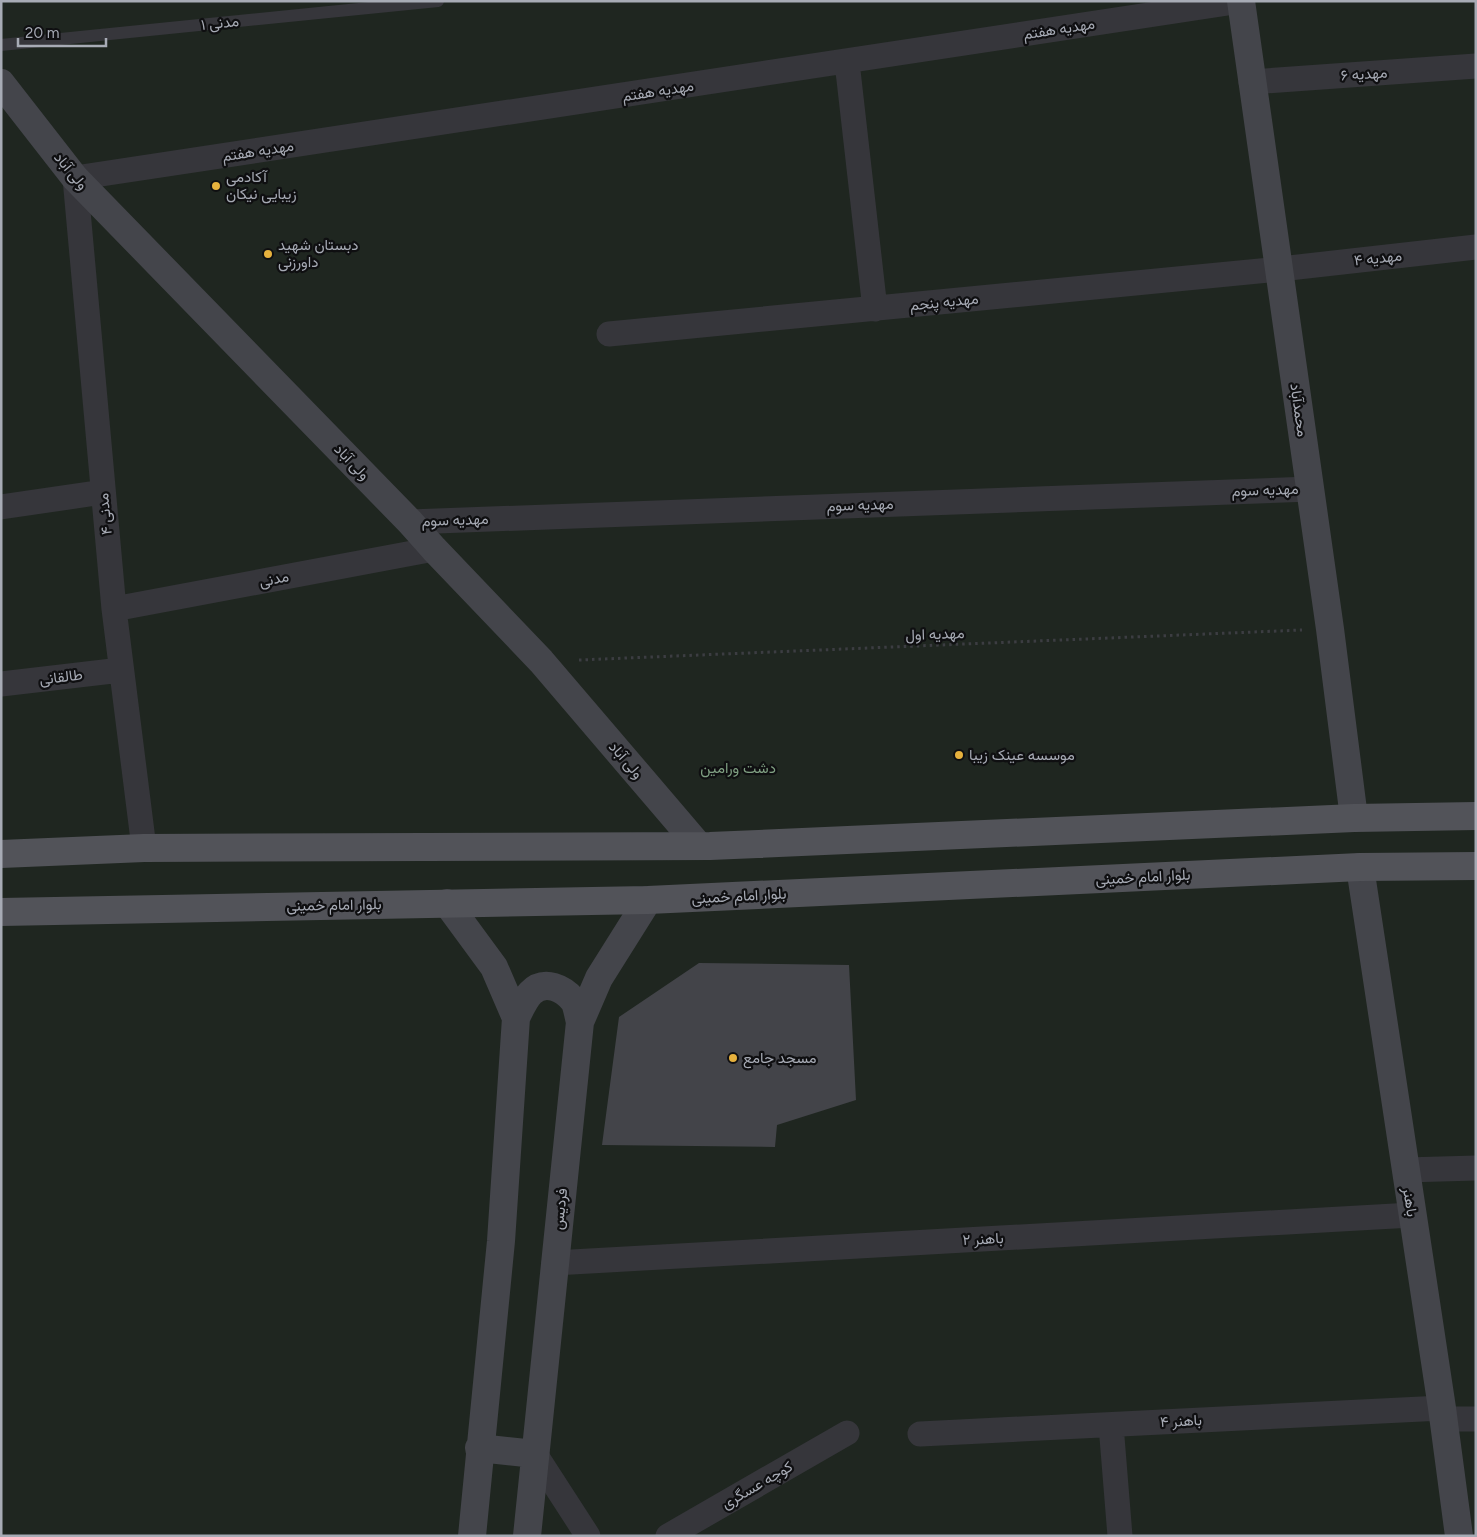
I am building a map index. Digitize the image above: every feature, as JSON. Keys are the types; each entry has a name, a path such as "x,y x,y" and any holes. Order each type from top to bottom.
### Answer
{"main road":[{"path":"1,854 144,848 699,846 1354,818 1476,816"},
{"name":"بلوار امام خمینی","path":"1,912 648,900 1360,867 1476,866"}],"street":[{"name":"مهدیه هفتم","path":"76,178 1241,1"},
{"name":"محمدآباد","path":"1241,1 1330,629 1354,818"},
{"path":"846,62 875,309"},
{"name":"مهدیه ۶","path":"1251,82 1476,66"},
{"name":"ولی آباد","path":"1,83 76,178 410,522 541,662 699,846"},
{"name":"مدنی ۴","path":"76,178 114,609 144,848"},
{"name":"مهدیه ۴","path":"1280,269 1476,247"},
{"name":"مهدیه پنجم","path":"609,334 1280,269"},
{"name":"مهدیه سوم","path":"410,522 1310,489"},
{"path":"1,507 103,492"},
{"name":"مدنی","path":"114,609 434,549"},
{"name":"طالقانی","path":"1,684 121,670"},
{"name":"باهنر","path":"1360,867 1443,1414 1459,1536"},
{"name":"فردیس","path":"527,1536 580,1022 599,978 648,900"},
{"path":"447,903 494,967 516,1018"},
{"path":"472,1536 479,1448 501,1241 516,1018 524,1001 534,989 545,985 560,989 573,1000 580,1022"},
{"path":"1405,1170 1476,1168"},
{"name":"باهنر ۲","path":"554,1263 1412,1215"},
{"name":"باهنر ۴","path":"920,1434 1111,1425 1443,1414 1476,1419"},
{"path":"1111,1425 1120,1536"},
{"name":"کوچه عسگری","path":"668,1536 847,1433"},
{"path":"479,1448 535,1454 588,1536"}],"lane":[{"name":"مدنی ۱","path":"1,45 438,1"}],"path":[{"name":"مهدیه اول","path":"541,662 1330,629"}],"green space":[{"name":"دشت ورامین","path":"1,1 1476,1 1476,1536 1,1536"}],"building":[{"name":"مسجد جامع","path":"699,963 849,965 856,1100 777,1125 775,1147 602,1145 619,1017"}],"place":[{"name":"آکادمی زیبایی نیکان","path":"216,186"},
{"name":"دبستان شهید داورزنی","path":"268,254"},
{"name":"موسسه عینک زیبا","path":"959,755"},
{"name":"مسجد جامع","path":"733,1058"}]}
